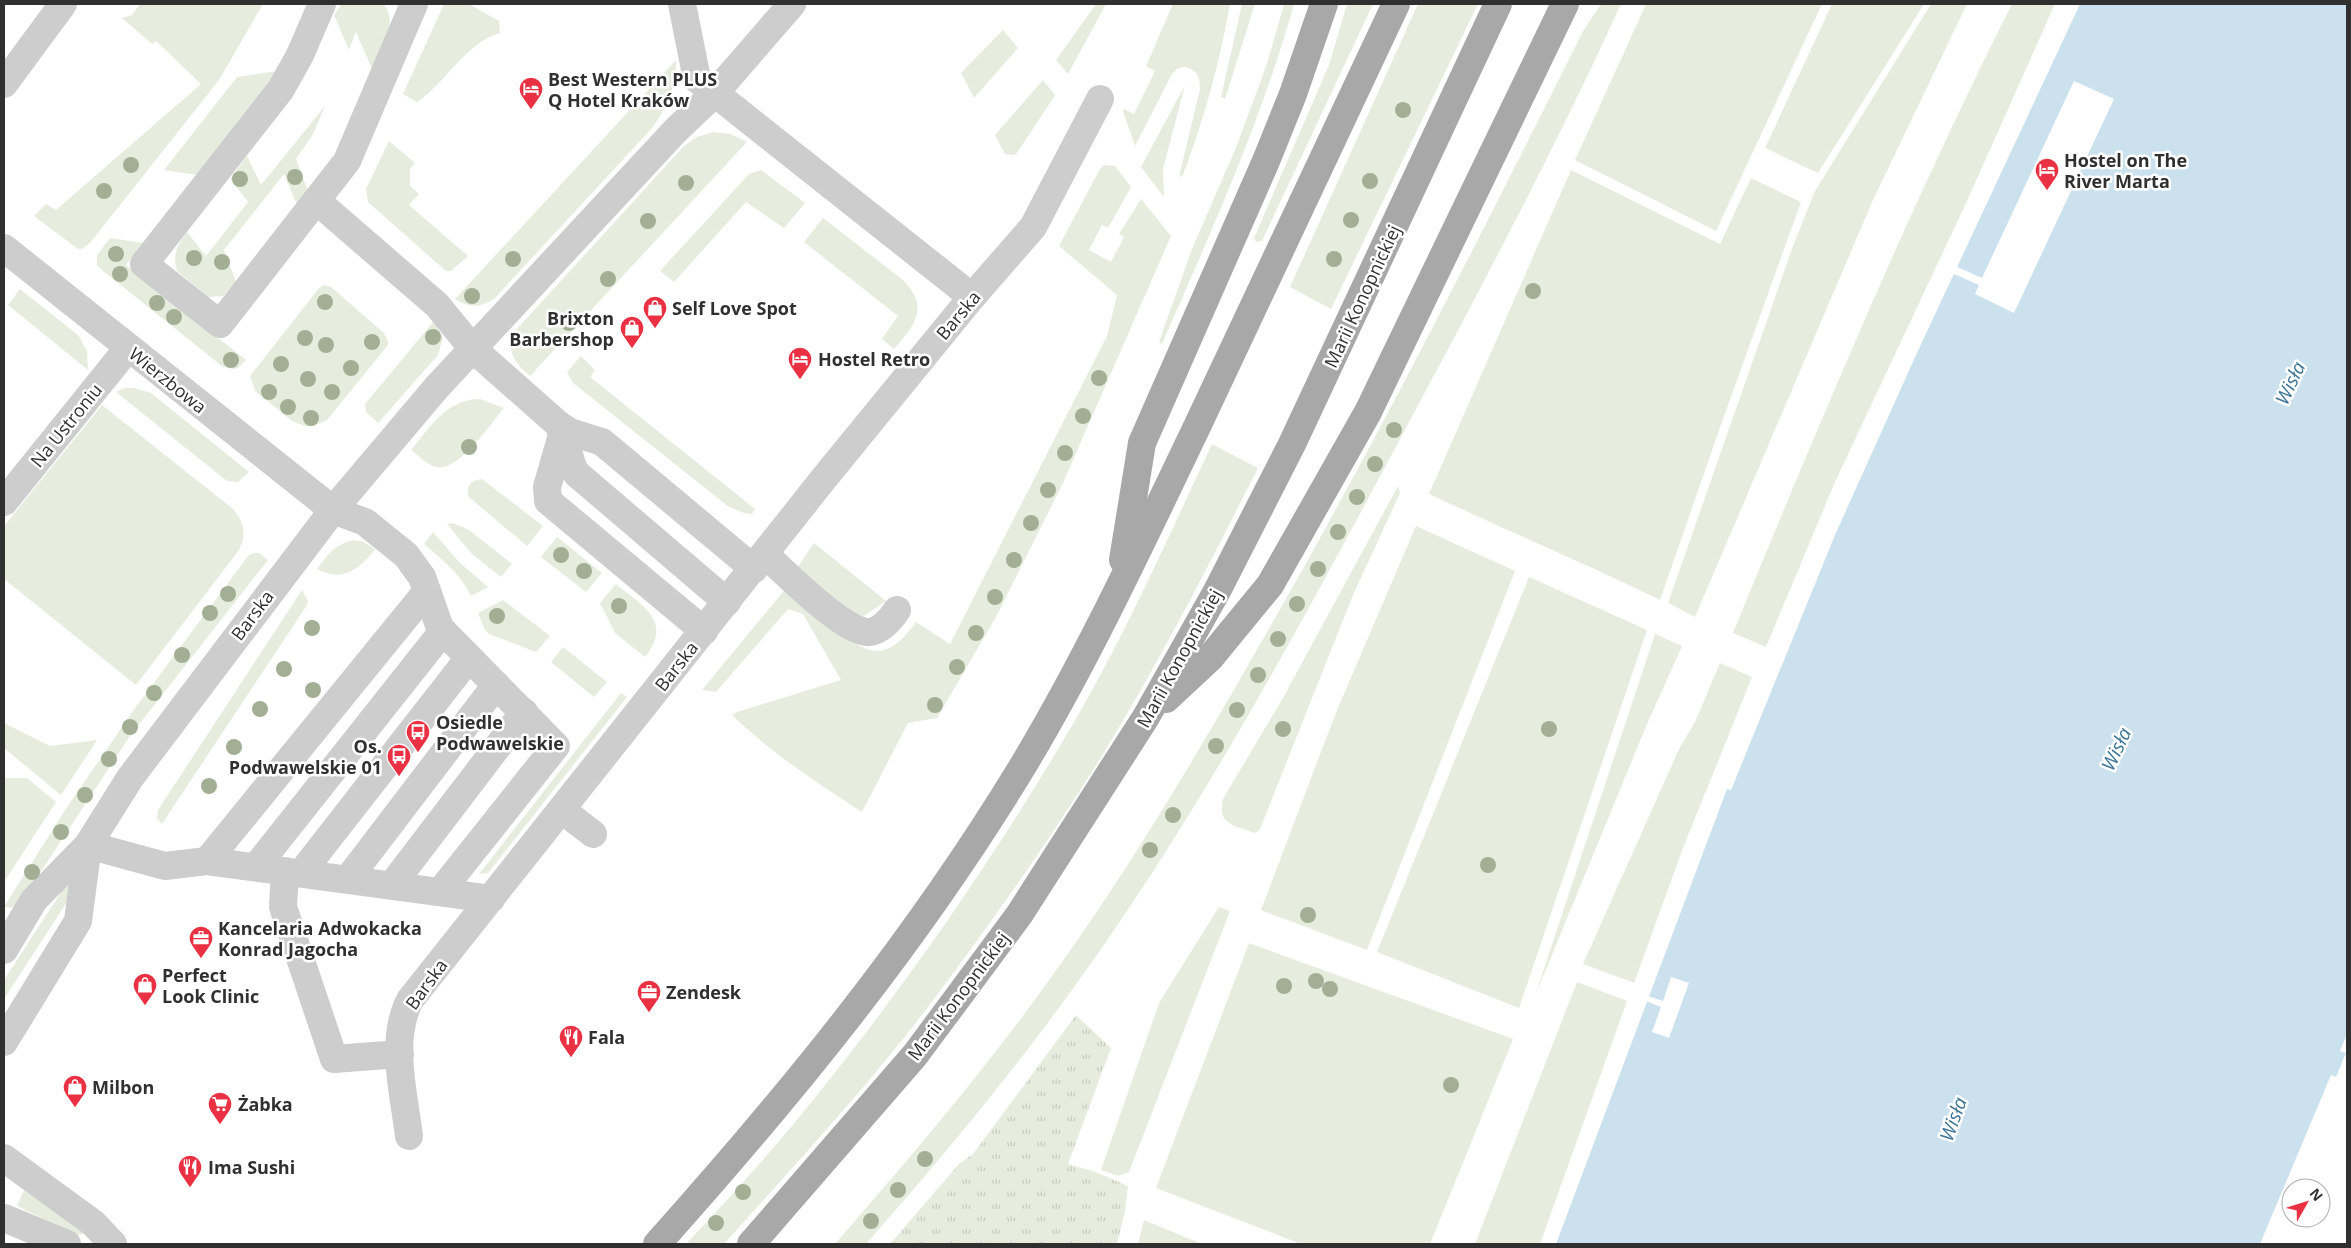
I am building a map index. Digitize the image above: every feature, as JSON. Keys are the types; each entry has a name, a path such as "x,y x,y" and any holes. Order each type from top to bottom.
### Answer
{"main road":[{"path":"1119,589 1142,443 1266,160 1293,94 1324,4"},
{"path":"657,1244 780,1104 896,956 934,902 1023,765 1069,684 1119,589 1396,4"},
{"name":"Marii Konopnickiej","path":"751,1244 915,1055 962,993 1024,908 1146,717 1217,592 1292,444 1498,4"},
{"path":"1146,717 1210,658 1270,585 1368,412 1565,4"}],"street":[{"path":"4,84 63,4"},
{"path":"322,4 300,55 281,89 144,264 220,324 341,172 352,151 414,4"},
{"path":"682,4 697,79 972,297"},
{"name":"Barska","path":"4,950 34,900 88,845 130,778 333,510 437,387 676,130 715,93 792,4"},
{"name":"Barska","path":"409,1136 400,1054 402,1021 410,1000 972,297 1033,227 1100,99"},
{"path":"318,202 437,305 473,349 559,426 564,432 571,463 577,474 728,602"},
{"name":"Wierzbowa","path":"4,248 333,510 365,522 406,556 418,570 438,624 443,631 556,746 440,892"},
{"name":"Na Ustroniu","path":"4,502 128,348"},
{"path":"559,426 570,432 602,442 850,626 869,632 880,628 897,610"},
{"path":"559,426 562,435 547,487 548,501 704,631"},
{"path":"207,861 427,591"},
{"path":"256,867 443,631"},
{"path":"400,1054 334,1059 283,907 294,872 469,658"},
{"path":"348,879 496,685"},
{"path":"392,885 524,712"},
{"path":"562,810 593,834"},
{"path":"88,845 165,866 207,861 491,899"},
{"name":"Barska","path":"4,1042 78,921 88,845"},
{"path":"4,1158 94,1223 113,1244"},
{"path":"4,1218 66,1244"}],"green space":[{"path":"140,4 263,4 219,80 90,243 82,249 78,249 34,216 46,204 56,210 201,84 156,41 152,44 122,18 132,15"},
{"path":"342,4 383,4 388,11 390,19 387,36 372,69 356,32 349,50 334,15"},
{"path":"444,4 469,4 499,21 500,33 476,45 428,94 417,102 403,94"},
{"path":"1096,4 1106,4 1068,74 1056,60"},
{"path":"1173,4 1230,4 1216,69 1198,133 1183,175 1179,177 1200,89 1197,74 1184,67 1177,69 1172,74 1135,146 1123,111 1124,109 1134,114 1155,71 1146,66"},
{"path":"1242,4 1255,4 1225,99 1221,97"},
{"path":"1284,4 1294,4 1251,134 1162,344 1159,342 1192,249 1235,150 1267,64"},
{"path":"1347,4 1373,4 1262,241 1256,242 1254,238 1329,65"},
{"path":"1418,4 1478,4 1331,309 1290,287"},
{"path":"1601,4 1621,4 1568,115 1457,333 1399,441 1288,646 1210,781 1169,847 1082,976 1057,1011 950,1146 866,1244 835,1244 946,1113 1027,1011 1079,938 1156,821 1228,700 1338,505 1463,269 1583,31"},
{"path":"1646,4 1822,4 1716,231 1575,160"},
{"path":"1832,4 1924,4 1818,173 1765,148"},
{"path":"1931,4 1967,4 1873,200 1695,617 1668,603 1793,246 1815,191"},
{"path":"2012,4 2055,4 1967,201 1835,482 1766,647 1733,633 1832,395 1901,237"},
{"path":"1003,30 1018,48 974,98 961,73"},
{"path":"676,60 673,87 663,111 653,127 494,299 474,306 455,299"},
{"path":"277,71 197,175 164,170 237,77"},
{"path":"1043,80 1055,95 1017,153 1014,155 1005,154 995,135"},
{"path":"1185,85 1163,169 1164,197 1141,167"},
{"path":"325,106 313,134 296,159 308,191 297,205 284,174 224,250 236,282 223,296 208,297 177,271 175,255 181,241 187,232 206,256 248,202 230,179 247,156 261,185"},
{"path":"713,132 730,134 747,142 530,376 516,361 511,350 516,330 684,146 697,137"},
{"path":"389,141 415,163 410,169 410,186 419,194 409,205 468,256 451,271 446,271 368,202 366,189"},
{"path":"1104,165 1115,166 1131,187 1108,228 1102,225 1089,250 1111,262 1124,237 1119,234 1141,199 1171,236 1062,485 996,617 937,718 908,723 862,812 778,754 732,715 841,680 803,614 788,609 716,692 702,690 787,587 844,635 866,649 875,651 885,650 895,645 916,622 950,644 1107,336 1117,295 1059,246 1100,169"},
{"path":"761,170 805,203 784,228 746,202 674,282 660,271 749,174"},
{"path":"1571,170 1720,244 1751,178 1801,202 1660,600 1429,494"},
{"path":"823,218 903,280 916,299 918,308 913,324 894,349 882,339 898,316 804,242"},
{"path":"110,238 144,243 126,265 246,360 238,368 223,367 102,270 97,265 97,255"},
{"path":"324,285 331,287 384,333 388,345 327,420 314,426 305,426 292,421 255,391 250,376 319,288"},
{"path":"20,289 78,335 87,351 88,370 8,305"},
{"path":"434,321 443,337 438,355 378,423 366,412 365,404"},
{"path":"581,356 595,370 590,377 755,509 752,514 729,507 573,383 567,372"},
{"path":"125,388 134,388 151,393 249,472 238,482 227,481 116,392"},
{"path":"480,399 504,408 483,435 464,455 445,467 436,467 411,450 432,424 449,409 468,400"},
{"path":"102,405 233,509 240,519 244,534 239,550 136,685 4,579 4,526"},
{"path":"1212,444 1258,468 1167,642 1109,744 1070,806 1008,898 943,987 891,1054 836,1118 724,1244 686,1244 769,1152 853,1050 921,958 986,863 1048,766 1096,684 1148,582"},
{"path":"482,479 543,526 527,546 469,497 468,487 470,484"},
{"path":"1398,486 1400,493 1353,595 1260,829 1255,833 1234,826 1225,819 1222,808 1223,799 1284,696"},
{"path":"453,523 469,530 512,564 501,577 472,554 447,524"},
{"path":"1416,526 1515,571 1367,950 1261,910 1335,715"},
{"path":"433,532 460,563 488,587 471,596 456,574 424,544"},
{"path":"557,537 602,573 586,592 541,557"},
{"path":"354,540 364,542 375,549 357,568 350,572 334,575 317,569 337,547"},
{"path":"814,543 886,601 864,616 852,613 797,568"},
{"path":"253,553 259,553 268,560 130,736 17,908 4,907 67,807 133,711 248,556"},
{"path":"1529,577 1647,630 1519,1008 1377,952"},
{"path":"616,584 644,607 651,615 655,624 656,634 653,645 645,657 615,633 600,603"},
{"path":"302,590 308,601 307,605 162,824 157,818 158,810"},
{"path":"503,600 550,636 536,652 489,634 485,630 478,613"},
{"path":"1655,634 1682,646 1647,724 1535,996"},
{"path":"563,647 607,682 594,697 551,662"},
{"path":"1720,663 1752,677 1683,848 1634,983 1583,964 1679,749 1695,722"},
{"path":"621,693 627,697 488,873 479,874"},
{"path":"4,723 50,746 97,740 61,795 4,748"},
{"path":"4,778 27,778 56,802 4,882"},
{"path":"71,877 80,882 4,999 4,980"},
{"path":"1219,907 1230,911 1129,1172 1118,1176 1101,1170 1159,1003"},
{"path":"1249,943 1513,1039 1430,1244 1301,1244 1156,1188"},
{"path":"1577,982 1627,1001 1540,1244 1475,1244"},
{"path":"1076,1015 1111,1048 1068,1164 1093,1171 1128,1186 1125,1211 1117,1244 890,1244 959,1164 973,1154"},
{"path":"24,1190 77,1224 84,1233 80,1235 72,1233 17,1206"},
{"path":"1144,1220 1202,1244 1138,1244"}],"water":[{"name":"Wisła","path":"2080,4 2347,4 2347,1034 2340,1051 2346,1053 2336,1077 2331,1075 2288,1178 2281,1178 2281,1194 2260,1244 1556,1244 1727,789 1731,790 1835,535 1916,355"}],"pier":[{"name":"Hostel on The River Marta","path":"2074,81 2114,99 2014,313 1975,294 1979,285 1952,273 1955,266 1982,278"},
{"path":"1671,977 1689,983 1669,1038 1652,1032 1661,1007 1646,1001 1648,996 1663,1001"}],"place":[{"name":"Best Western PLUS Q Hotel Kraków","path":"531,110"},
{"name":"Hostel on The River Marta","path":"2047,191"},
{"name":"Self Love Spot","path":"655,329"},
{"name":"Brixton Barbershop","path":"632,349"},
{"name":"Hostel Retro","path":"800,380"},
{"name":"Osiedle Podwawelskie","path":"418,753"},
{"name":"Os. Podwawelskie 01","path":"399,777"},
{"name":"Kancelaria Adwokacka Konrad Jagocha","path":"201,959"},
{"name":"Perfect Look Clinic","path":"145,1006"},
{"name":"Zendesk","path":"649,1013"},
{"name":"Fala","path":"571,1058"},
{"name":"Milbon","path":"75,1108"},
{"name":"Żabka","path":"220,1125"},
{"name":"Ima Sushi","path":"190,1188"}]}
